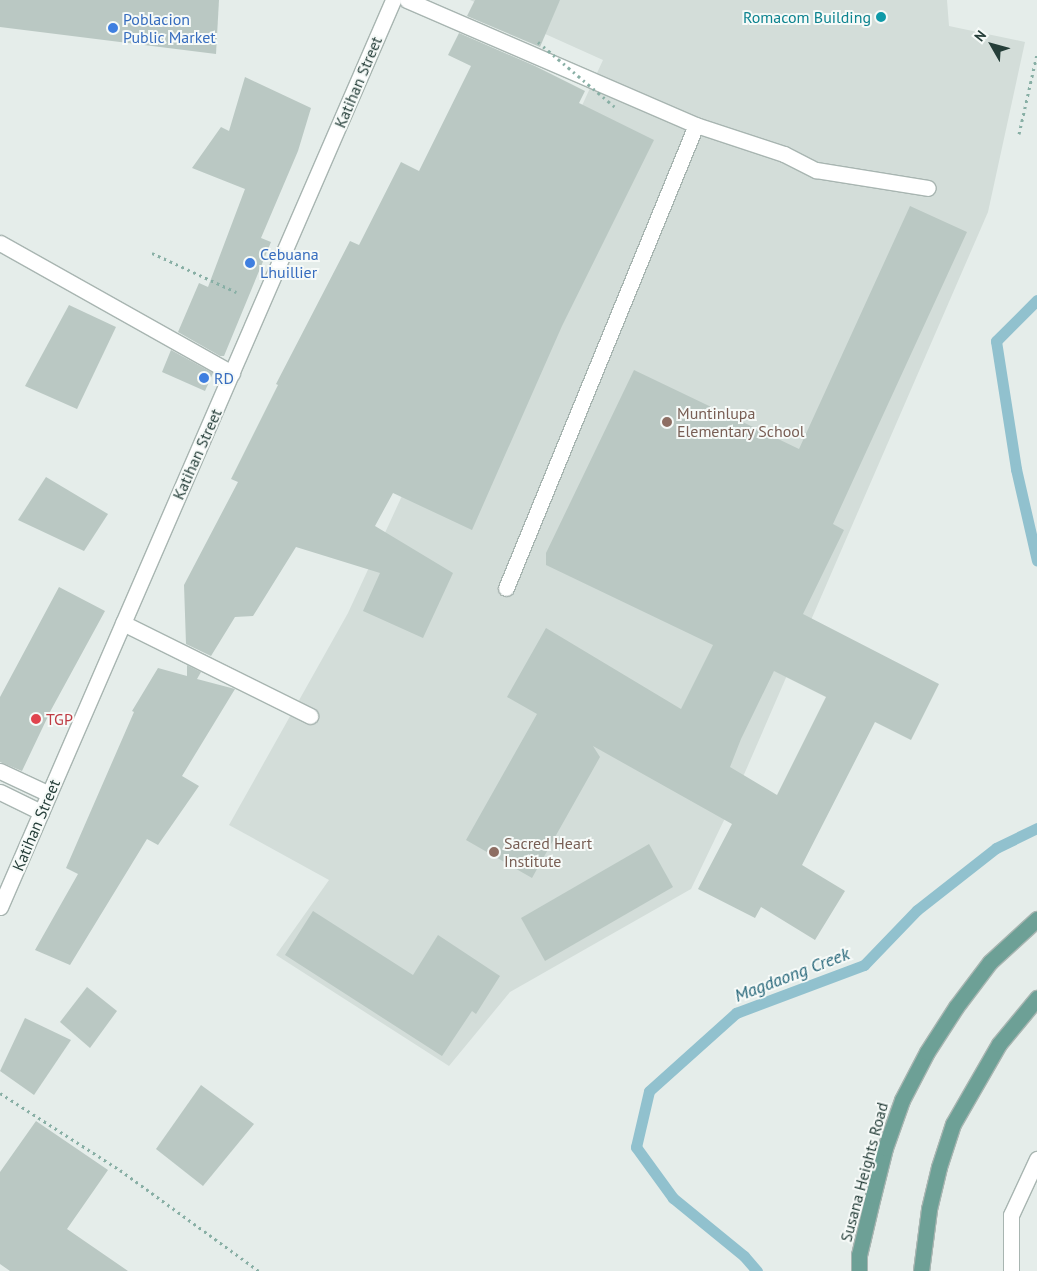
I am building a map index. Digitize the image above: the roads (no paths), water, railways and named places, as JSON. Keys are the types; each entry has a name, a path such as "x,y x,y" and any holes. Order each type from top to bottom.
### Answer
{"main road":[{"name":"Susana Heights Road","path":"859,1271 859,1254 885,1148 906,1092 926,1052 990,962 1037,919"},
{"path":"921,1271 929,1209 938,1166 953,1124 999,1044 1037,998"}],"street":[{"name":"Katihan Street","path":"1,901 393,0"},
{"path":"407,0 696,125 784,154 816,170 928,188"},
{"path":"506,588 696,125"},
{"path":"0,243 232,373"},
{"path":"123,623 310,716"},
{"path":"0,771 49,794"},
{"path":"0,792 41,812"},
{"path":"1011,1271 1011,1214 1037,1159"}],"waterway":[{"name":"Magdaong Creek","path":"1037,300 996,341 1016,469 1037,561"},
{"name":"Magdaong Creek","path":"757,1271 744,1256 673,1198 636,1147 649,1091 736,1013 864,965 917,910 996,848 1037,828"}],"place":[{"name":"Romacom Building","path":"881,17"},
{"name":"Poblacion Public Market","path":"113,28"},
{"name":"Cebuana Lhuillier","path":"250,263"},
{"name":"RD","path":"204,378"},
{"name":"Muntinlupa Elementary School","path":"667,422"},
{"name":"TGP","path":"36,719"},
{"name":"Sacred Heart Institute","path":"494,852"}]}
